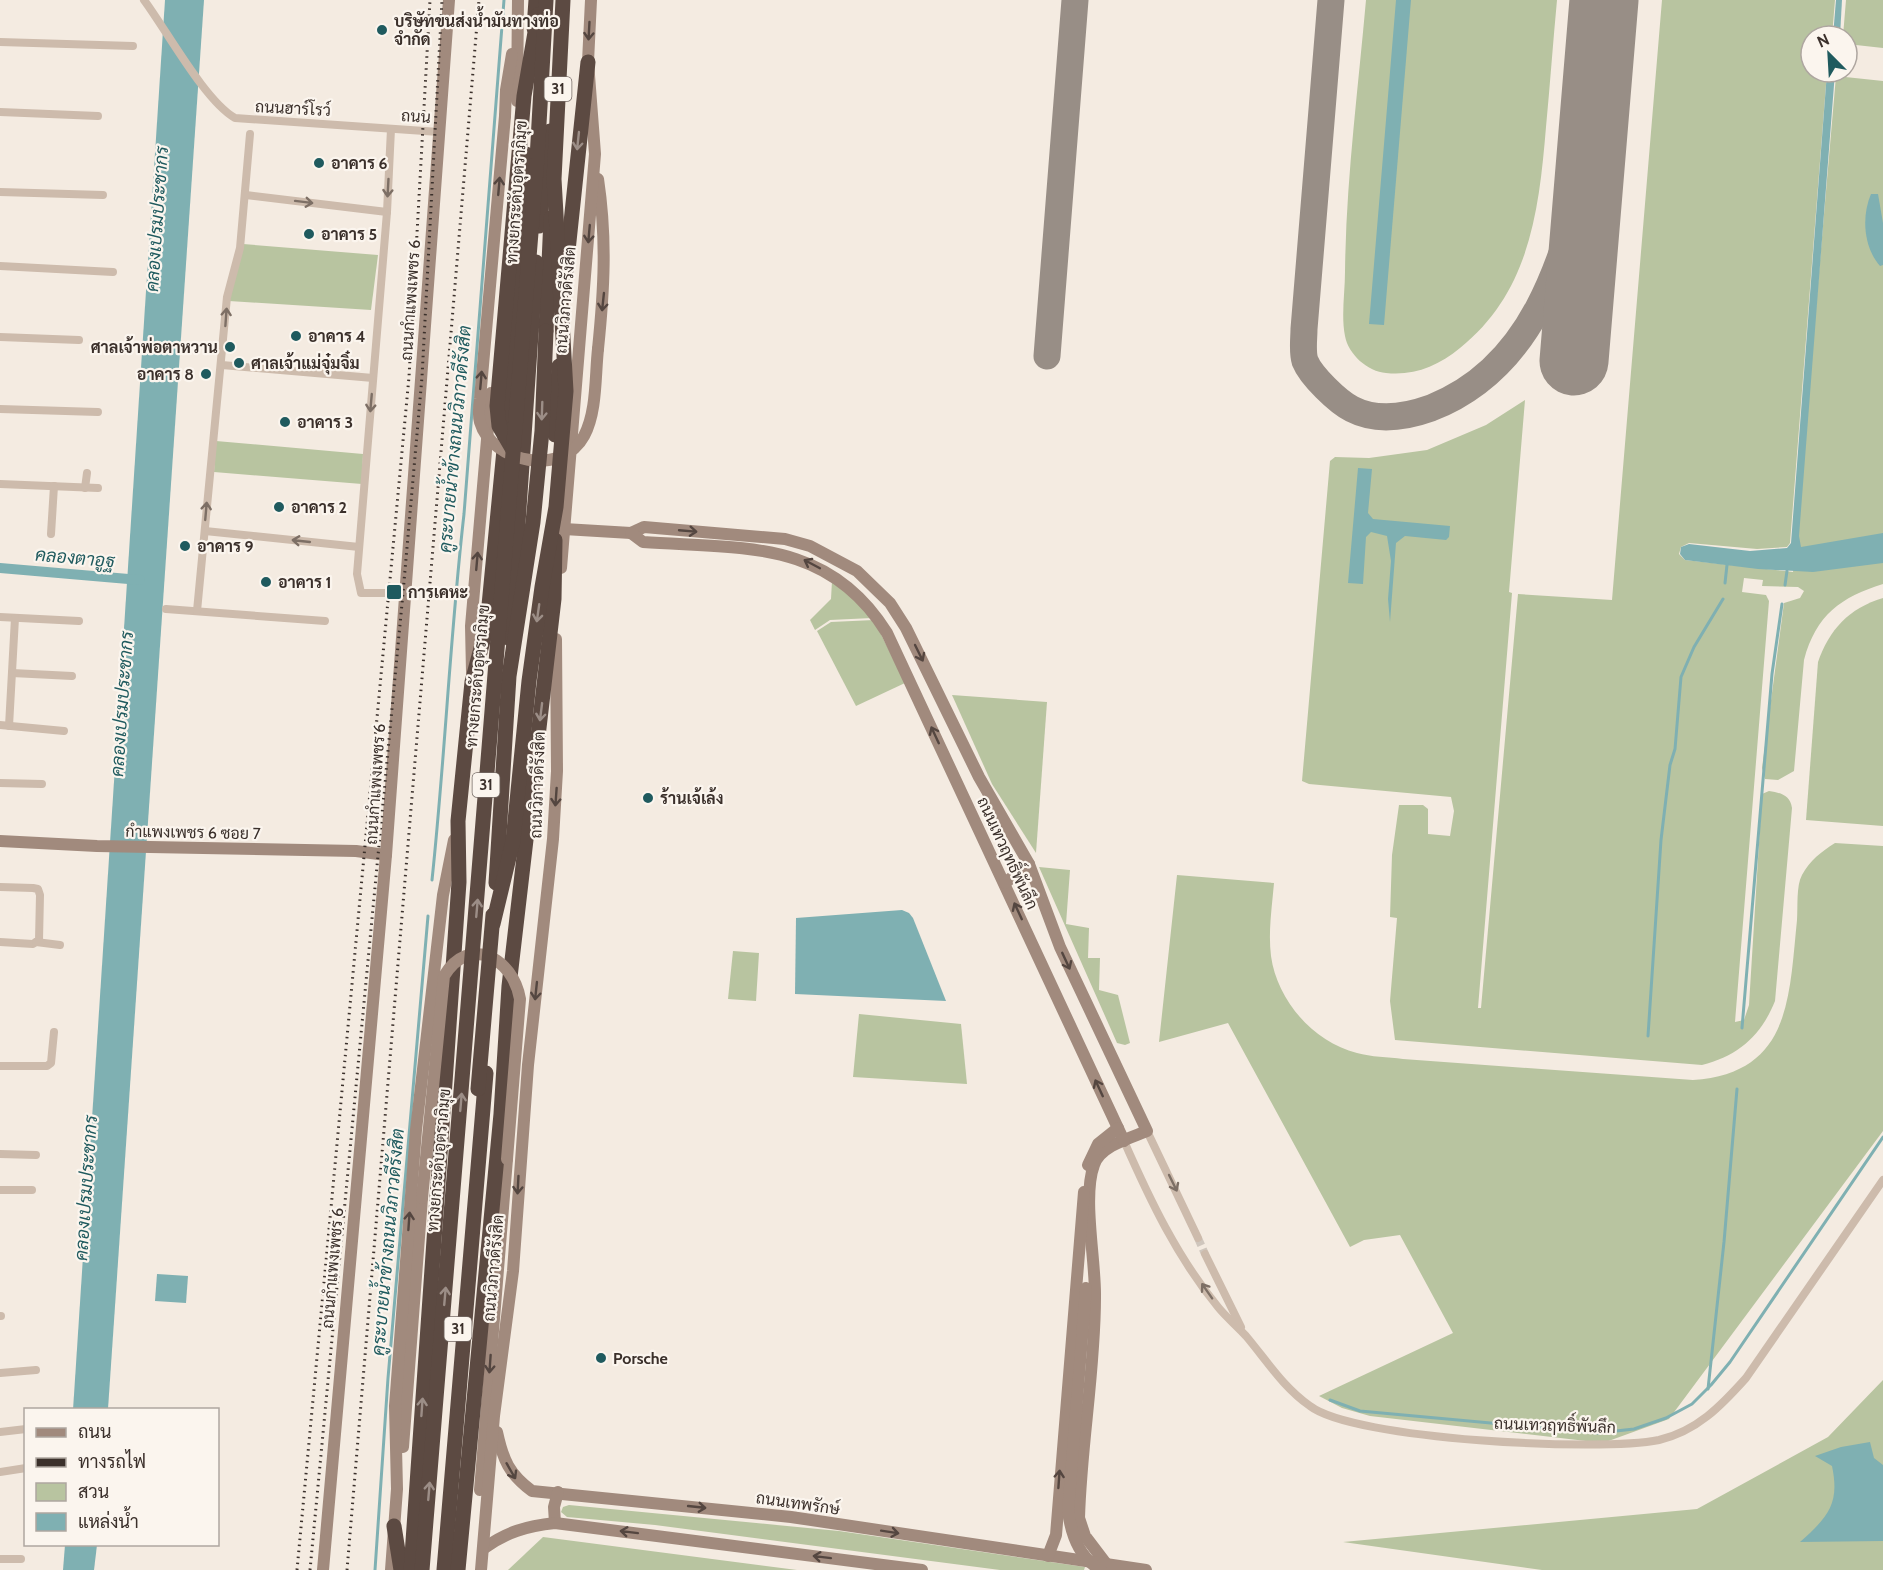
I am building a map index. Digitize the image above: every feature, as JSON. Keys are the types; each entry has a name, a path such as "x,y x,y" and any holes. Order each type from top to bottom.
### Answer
{"highway":[{"name":"31","path":"411,1570 459,882 458,821 472,682 487,626 508,400 536,0"},
{"path":"521,458 499,426 497,406 524,96 540,0"},
{"name":"ทางยกระดับอุตราภิมุข","path":"422,1570 537,159 546,0"},
{"name":"ทางยกระดับอุตราภิมุข","path":"438,1570 493,924 509,676 533,522 542,430 563,0"},
{"name":"ถนนวิภาวดีรังสิต","path":"444,1570 502,874 511,594 540,215 567,0"},
{"path":"458,1570 509,986 554,599 555,439 566,256 588,62"},
{"name":"ทางยกระดับอุตราภิมุข","path":"493,924 513,841 529,681 556,507 566,391 554,178"},
{"path":"483,1099 491,1209"},
{"path":"394,1527 401,1570"}],"main road":[{"name":"ถนนกำแพงเพชร 6","path":"323,1570 386,855 449,0"},
{"name":"31","path":"472,682 471,626 518,88 518,0"},
{"name":"ถนนวิภาวดีรังสิต","path":"481,1570 494,1416 513,1271 524,1113 554,839 557,771 555,650 595,154 588,62 591,0"},
{"path":"517,27 506,90 479,420 494,446 511,456 554,460 570,451 583,439 589,426 606,276 605,222 595,154"},
{"name":"ถนนเทวฤทธิ์พันลึก","path":"564,529 631,533 644,527 785,539 810,546 849,565 890,603 906,628 979,777 1029,864 1060,947 1147,1131"},
{"name":"ถนนเทวฤทธิ์พันลึก","path":"631,533 643,542 783,553 839,578 876,615 887,633 1005,883 1124,1141"},
{"path":"839,578 849,565"},
{"path":"876,615 890,603"},
{"name":"31","path":"391,1570 397,1489 395,1406 416,1130 443,895 458,821"},
{"name":"กำแพงเพชร 6 ซอย 7","path":"0,841 161,848 356,851 386,855"},
{"path":"1005,883 1029,864"},
{"path":"397,1489 444,976 451,965 462,958 479,954 494,957 508,968 518,984 520,999 478,1514 481,1570"},
{"path":"1048,1556 1054,1544 1057,1521 1083,1198 1092,1153 1118,1128"},
{"path":"1104,1567 1085,1536 1079,1518 1095,1299 1090,1198 1092,1173 1094,1163 1101,1154 1147,1131"},
{"path":"1083,1198 1086,1288 1068,1511 1076,1543 1084,1556 1104,1567"},
{"name":"ถนนเทพรักษ์","path":"494,1416 501,1450 513,1478 532,1491 791,1517 1048,1556 1104,1567 1146,1570"},
{"path":"555,1523 554,1508 558,1492"},
{"path":"1057,1521 1064,1529 1068,1529 1079,1518"},
{"path":"483,1549 501,1536 521,1528 555,1523 922,1570"}],"street":[{"name":"ถนนฮาร์โรว์","path":"144,0 210,96 225,112 235,118 391,129"},
{"path":"0,42 133,46"},
{"path":"0,112 98,116"},
{"name":"ถนน","path":"391,129 439,132"},
{"path":"391,129 387,212 357,574 361,593 405,592"},
{"path":"197,611 227,297 238,258 246,195 250,134"},
{"path":"0,192 103,195"},
{"path":"246,195 387,212"},
{"path":"0,266 113,272"},
{"path":"0,337 79,340"},
{"path":"222,365 373,378"},
{"path":"0,409 98,412"},
{"path":"85,488 87,473"},
{"path":"0,484 98,488"},
{"path":"51,534 54,486"},
{"path":"205,531 359,547"},
{"path":"166,609 325,621"},
{"path":"0,617 79,621"},
{"path":"15,618 12,673 4,726 64,731"},
{"path":"12,673 72,676"},
{"path":"0,783 42,784"},
{"path":"0,887 38,889 40,895 36,942"},
{"path":"0,942 60,945"},
{"path":"0,1066 47,1066 51,1063 54,1032"},
{"name":"ถนนเทวฤทธิ์พันลึก","path":"1147,1131 1198,1238"},
{"name":"ถนนเทวฤทธิ์พันลึก","path":"1124,1141 1166,1232 1218,1307 1245,1335 1283,1385 1312,1408 1351,1422 1449,1438 1605,1446 1660,1440 1694,1428 1721,1407 1746,1378 1883,1180"},
{"path":"0,1154 36,1155"},
{"path":"0,1190 32,1190"},
{"name":"ถนนเทวฤทธิ์พันลึก","path":"1205,1254 1245,1335"},
{"path":"0,1373 36,1370"},
{"path":"0,1432 24,1429"},
{"path":"0,1472 24,1468"},
{"path":"0,1559 21,1559"}],"green space":[{"path":"1366,0 1557,0 1539,189 1527,248 1516,275 1502,302 1484,326 1460,348 1434,365 1396,374 1379,372 1360,361 1347,343 1344,328 1348,204"},
{"path":"1662,0 1835,0 1833,24 1799,24 1799,84 1826,84 1790,543 1787,547 1757,549 1689,543 1681,547 1679,554 1685,560 1793,572 1835,84 1859,84 1859,78 1883,81 1883,584 1855,595 1832,610 1823,620 1809,644 1804,660 1794,771 1778,780 1765,779 1762,768 1784,603 1800,598 1804,591 1798,587 1762,586 1763,580 1744,578 1742,592 1766,595 1769,601 1735,1022 1744,1020 1749,1005 1762,794 1769,791 1787,797 1792,808 1775,1001 1763,1024 1747,1043 1727,1056 1702,1065 1395,1040 1390,1001 1397,918 1390,917 1392,855 1399,805 1423,805 1428,809 1428,834 1450,836 1454,811 1451,797 1309,784 1302,781 1330,461 1335,457 1369,458 1427,450 1486,425 1525,400 1509,592 1512,593 1478,1008 1481,1008 1518,594 1612,600"},
{"path":"1846,0 1883,0 1883,48 1859,45 1859,24 1844,24"},
{"path":"243,244 378,255 371,310 229,301"},
{"path":"216,441 363,454 362,484 214,472"},
{"path":"832,581 842,587 872,618 830,620 815,630 810,620 831,599"},
{"path":"1883,598 1883,826 1806,820 1818,662 1834,630 1850,614"},
{"path":"874,620 905,683 856,706 817,631 831,622"},
{"path":"952,695 1047,702 1036,853 992,784"},
{"path":"1835,843 1883,846 1883,1131 1669,1419 1603,1443 1370,1416 1342,1408 1319,1396 1453,1333 1400,1235 1364,1240 1350,1247 1228,1023 1159,1042 1177,875 1274,883 1270,947 1281,988 1289,1003 1312,1029 1341,1047 1362,1054 1403,1059 1693,1080 1725,1074 1749,1063 1767,1047 1779,1027 1791,977 1800,880 1812,861"},
{"path":"1039,867 1070,870 1066,924 1089,928 1088,958 1100,958 1099,990 1118,995 1130,1043 1125,1045 1117,1043"},
{"path":"733,951 759,953 756,1001 728,999"},
{"path":"859,1014 961,1024 967,1084 853,1077"},
{"path":"1883,1380 1883,1570 1542,1570 1343,1542 1697,1509 1828,1437"},
{"path":"569,1505 839,1531 1085,1567 1084,1570 1000,1570 655,1525 567,1517 561,1512 563,1507"},
{"path":"543,1537 797,1570 508,1570"}],"water":[{"name":"คลองเปรมประชากร","path":"165,0 204,0 108,1408 73,1408"},
{"path":"1396,0 1411,0 1384,325 1369,324"},
{"path":"1836,0 1842,0 1841,24 1834,24"},
{"path":"1826,84 1834,84 1799,536 1801,547 1883,533 1883,563 1813,572 1758,569 1685,560 1680,554 1681,547 1689,544 1750,551 1787,548 1791,543"},
{"path":"1871,194 1878,194 1883,223 1883,265 1880,266 1867,241 1865,222"},
{"path":"1358,468 1372,469 1368,513 1373,519 1450,526 1449,537 1446,540 1405,536 1396,543 1390,622 1388,599 1391,561 1387,536 1371,532 1366,537 1363,584 1348,583"},
{"path":"902,910 913,918 946,1001 795,994 796,918"},
{"path":"157,1274 188,1276 186,1303 155,1301"},
{"path":"1870,1442 1874,1458 1883,1465 1883,1541 1800,1542 1825,1517 1833,1500 1832,1466 1815,1456 1841,1447"},
{"path":"65,1546 97,1546 94,1570 63,1570"}],"waterway":[{"name":"คูระบายน้ำข้างถนนวิภาวดีรังสิต","path":"432,880 464,514 504,0"},
{"path":"1725,583 1727,565"},
{"name":"คลองตาอูฐ","path":"0,568 140,580"},
{"path":"1785,585 1787,571"},
{"path":"1648,1036 1661,840 1670,765 1675,749 1681,677 1694,647 1723,599"},
{"path":"1742,1028 1772,674 1782,604"},
{"name":"คูระบายน้ำข้างถนนวิภาวดีรังสิต","path":"375,1570 388,1378 428,916"},
{"path":"1708,1389 1737,1089"},
{"path":"1330,1400 1360,1411 1598,1433 1634,1429 1666,1418 1692,1404 1730,1362 1883,1137"}],"taxiway":[{"path":"1047,356 1075,0"},
{"path":"1331,0 1304,329 1304,353 1308,367 1319,381 1352,409 1371,416 1392,417 1431,408 1467,389 1497,365 1522,336 1541,303 1570,230 1591,154"}],"runway":[{"path":"1574,361 1604,0"}],"tunnel":[{"path":"1198,1238 1205,1254"}],"railway":[{"path":"297,1570 409,377 430,0"},
{"path":"310,1570 422,377 442,0"},
{"path":"347,1570 479,0"}],"place":[{"name":"บริษัทขนส่งน้ำมันทางท่อ จำกัด","path":"382,30"},
{"name":"อาคาร 6","path":"319,163"},
{"name":"อาคาร 5","path":"309,234"},
{"name":"อาคาร 4","path":"296,336"},
{"name":"ศาลเจ้าพ่อตาหวาน","path":"230,347"},
{"name":"ศาลเจ้าแม่จุ๋มจิ๋ม","path":"239,363"},
{"name":"อาคาร 8","path":"206,374"},
{"name":"อาคาร 3","path":"285,422"},
{"name":"อาคาร 2","path":"279,507"},
{"name":"อาคาร 9","path":"185,546"},
{"name":"อาคาร 1","path":"266,582"},
{"name":"การเคหะ","path":"394,592"},
{"name":"ร้านเจ้เล้ง","path":"648,798"},
{"name":"Porsche","path":"601,1358"}]}
